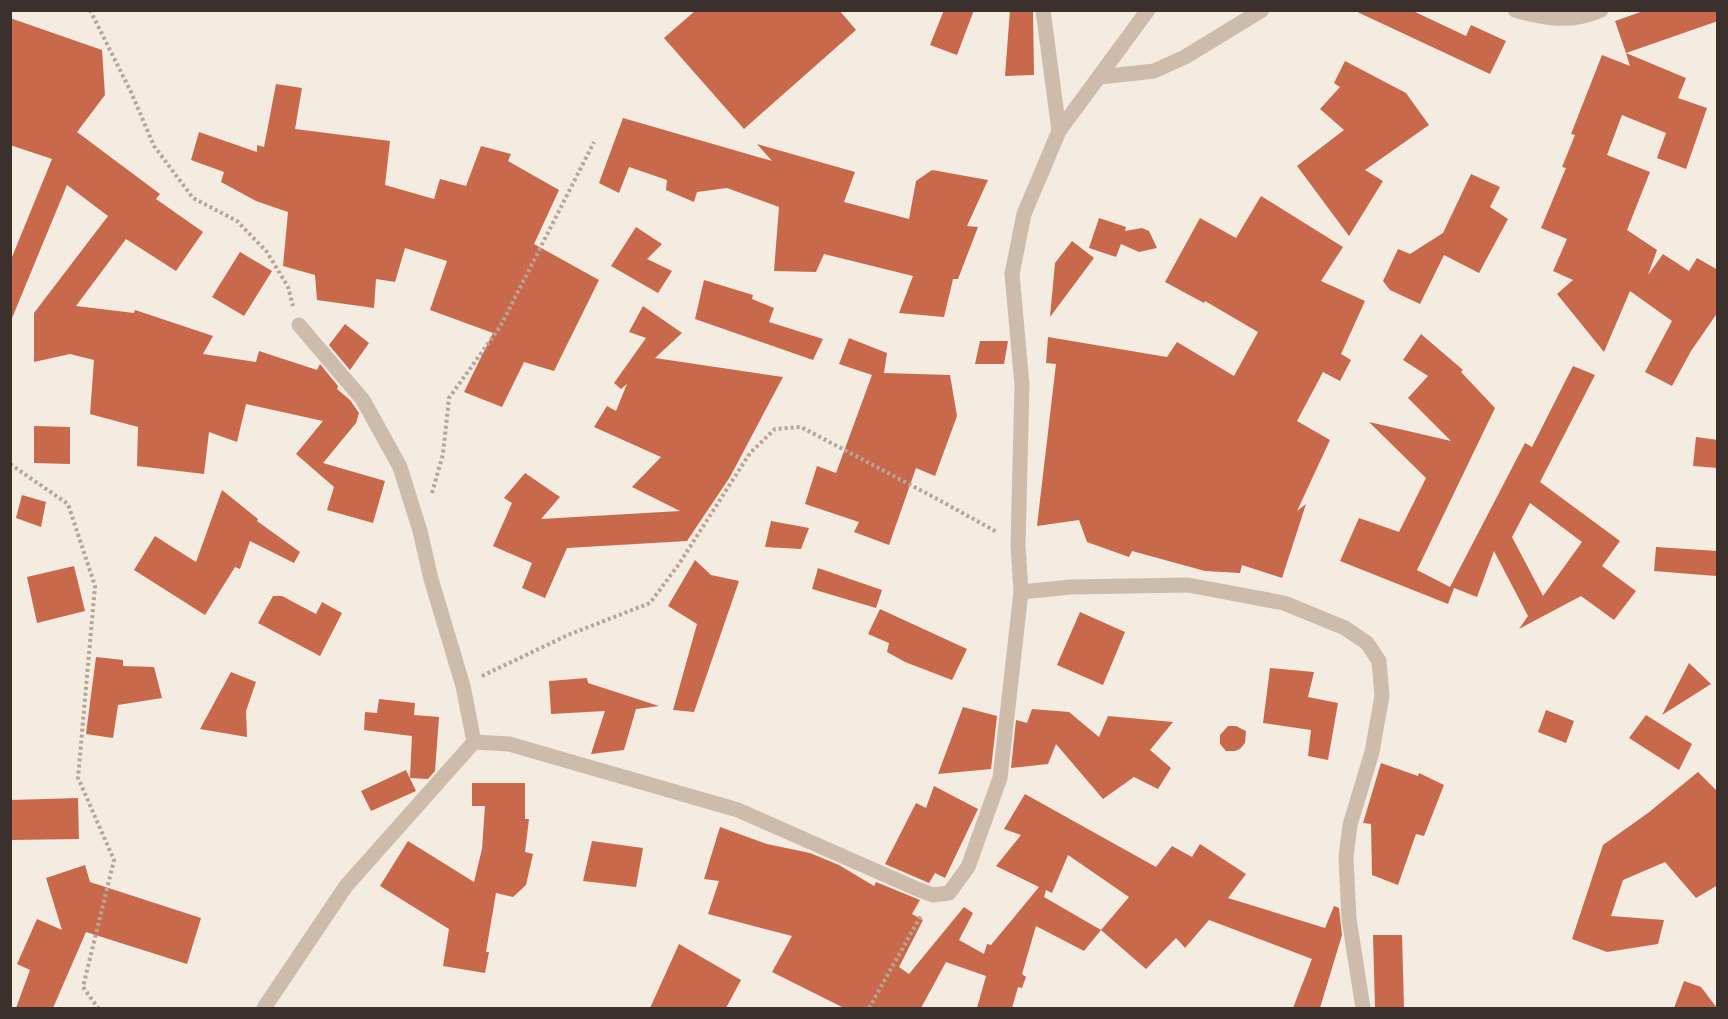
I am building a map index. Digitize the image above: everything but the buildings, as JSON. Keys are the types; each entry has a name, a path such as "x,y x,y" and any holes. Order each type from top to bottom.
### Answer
{"street":[{"path":"1043,10 1059,131"},
{"path":"474,742 510,744 738,810 933,895 950,893 968,867 1000,778 1021,592 1018,545 1023,385 1012,274 1024,214 1059,131 1148,10"},
{"path":"1100,77 1154,71 1185,57 1262,10"},
{"path":"1515,10 1559,20 1585,17 1601,10"},
{"path":"299,325 363,400 400,467 463,686 474,742"},
{"path":"1021,592 1071,587 1188,585 1284,603 1345,628 1367,643 1379,661 1382,696 1372,752 1350,825 1346,857 1349,919 1363,1008"},
{"path":"264,1008 346,886 474,742"}],"path":[{"path":"90,10 131,92 153,146 193,198 237,221 267,252 288,287 299,325"},
{"path":"420,531 443,454 449,398 501,327 594,142"},
{"path":"463,686 568,635 650,603 679,564 750,453 775,429 801,427 1018,545"},
{"path":"10,464 69,504 95,586 78,778 114,860 83,987 98,1008"},
{"path":"869,1008 933,895"}]}
